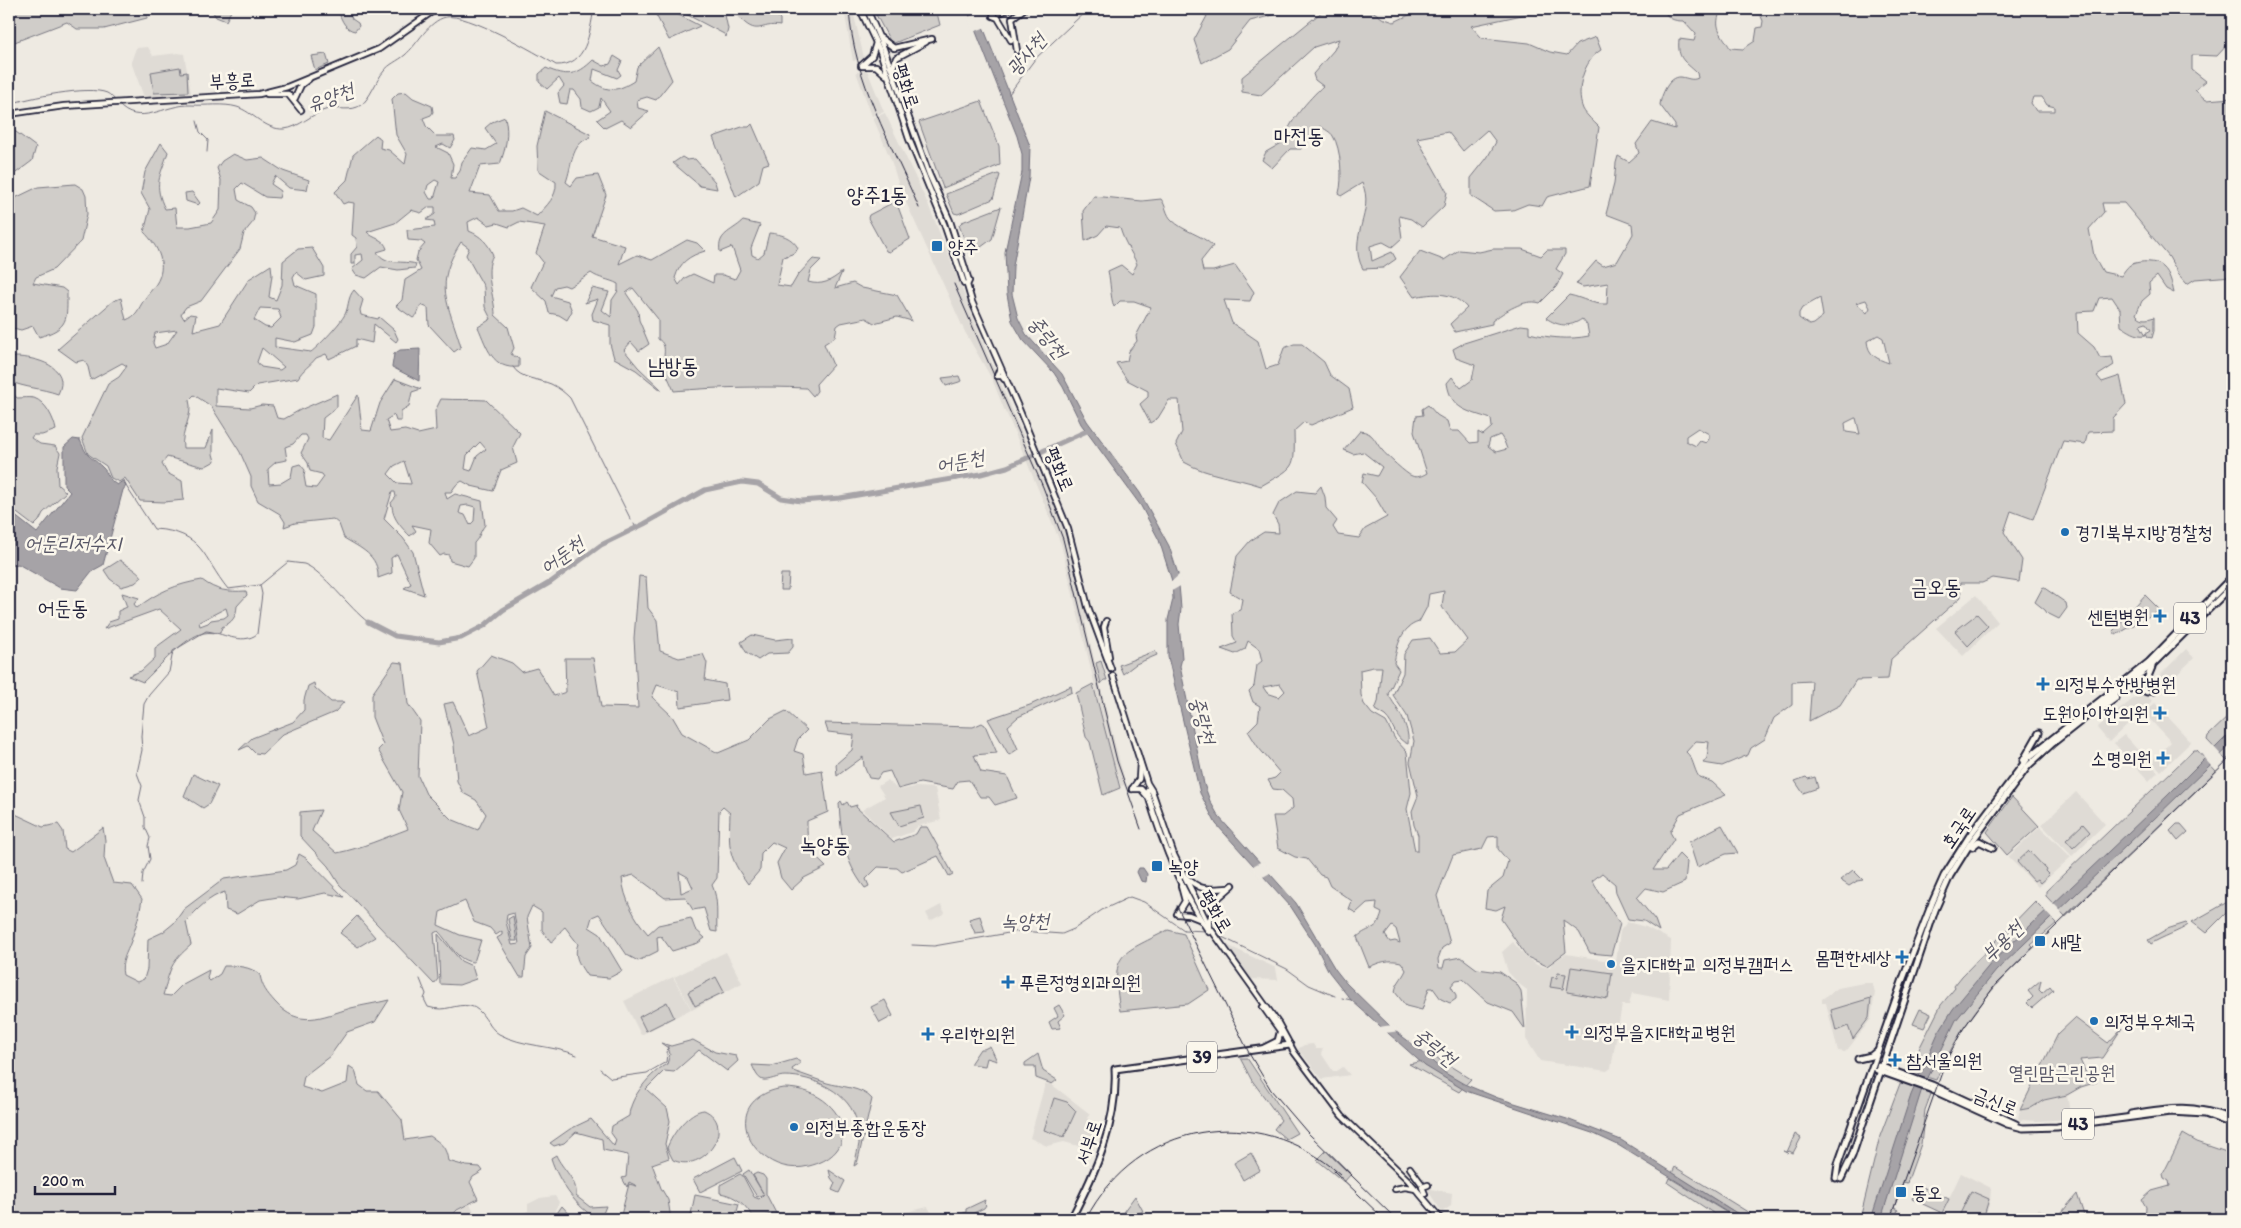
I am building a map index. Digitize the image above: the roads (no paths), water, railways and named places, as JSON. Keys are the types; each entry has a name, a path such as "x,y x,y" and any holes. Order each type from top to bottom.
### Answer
{"main road":[{"name":"부흥로","path":"9,114 61,107 210,96 238,97 263,93 287,87 385,46 436,9"},
{"name":"평화로","path":"860,9 876,42 912,148 944,224 964,283 967,285"},
{"name":"평화로","path":"866,9 879,35 916,141 952,227 968,281 967,285 972,302 1040,458 1071,536 1088,607 1111,668"},
{"path":"1009,9 997,10 994,16 998,18 1011,40"},
{"path":"1017,52 1012,18 1024,9"},
{"path":"879,35 887,45 894,48 930,41 896,58 892,72"},
{"path":"876,42 872,56 861,66 876,66 888,77"},
{"path":"295,98 301,86 315,75"},
{"path":"263,93 288,94 301,110"},
{"name":"호국로","path":"2232,577 2149,662 2035,752 2018,769 1974,830 1944,876 1911,956 1838,1164 1838,1179 1852,1156 1935,910 1959,862 1997,806 2028,766 2153,664 2232,586"},
{"path":"1106,621 1104,627 1108,642 1109,663"},
{"path":"2153,664 2146,679 2154,691"},
{"name":"평화로","path":"1113,676 1178,875 1200,920 1208,927"},
{"path":"2089,716 2108,706 2123,690 2137,687 2147,692"},
{"path":"2018,769 2039,733 2038,736 2042,742 2053,737"},
{"path":"2028,766 2035,752 2038,736"},
{"path":"1140,761 1139,779 1132,789 1141,789 1148,797"},
{"name":"평화로","path":"1149,788 1147,792 1148,797 1175,863 1184,875 1213,935 1342,1116 1417,1189 1441,1219"},
{"path":"1959,862 1976,842 1993,848"},
{"path":"1178,875 1185,900 1177,914 1189,915 1200,920"},
{"path":"1184,875 1194,884 1208,890 1230,887 1216,900 1208,927"},
{"path":"1262,1050 1278,1041 1282,1034"},
{"path":"1858,1059 1875,1054 1880,1044 1883,1048 1889,1046"},
{"name":"39","path":"1262,1050 1290,1045"},
{"name":"서부로","path":"1071,1219 1083,1197 1099,1158 1112,1115 1114,1069 1262,1050"},
{"path":"1887,1052 1889,1065 1904,1075"},
{"name":"43","path":"1873,1066 1904,1075 1931,1087"},
{"path":"1865,1088 1870,1085 1874,1091"},
{"name":"금신로","path":"1931,1087 1990,1113 2023,1125 2057,1124 2175,1107 2206,1110 2232,1119"},
{"name":"금신로","path":"1931,1087 2007,1124 2023,1128 2057,1127 2170,1112 2205,1114 2232,1124"},
{"path":"1410,1168 1421,1183"},
{"path":"1428,1185 1424,1186 1422,1190 1433,1209"},
{"path":"1395,1189 1405,1187 1417,1189"}],"water":[{"name":"중랑천","path":"967,9 976,9 1030,146 1029,177 1013,266 1012,294 1018,318 1026,334 1062,374 1087,421 1140,493 1169,546 1178,574 1181,609 1179,624 1182,658 1180,666 1204,784 1210,801 1219,817 1296,903 1335,969 1346,983 1395,1031 1419,1049 1445,1073 1464,1084 1498,1098 1567,1119 1621,1140 1746,1219 1738,1219 1618,1145 1592,1133 1466,1091 1425,1066 1351,1000 1329,972 1315,944 1291,907 1216,824 1200,793 1168,657 1168,620 1173,599 1172,581 1159,540 1141,506 1081,424 1054,373 1023,340 1012,321 1007,294 1005,252 1022,172 1022,154 1017,136"},
{"path":"420,349 419,381 392,367 394,354 400,350"},
{"name":"어둔리저수지","path":"73,439 80,440 87,454 104,469 114,483 117,485 124,480 126,486 123,490 103,565 92,571 77,590 60,588 18,564 9,566 9,511 37,533 70,492 64,486 64,447"},
{"path":"2232,731 2232,744 1996,971 1956,1020 1921,1092 1881,1219 1871,1219 1911,1095 1938,1033 1953,1009 1992,962 2167,796"},
{"path":"1139,868 1143,868 1147,874 1146,882 1141,881 1137,872"}],"waterway":[{"name":"유양천","path":"118,104 126,111 143,115 181,106 232,106 243,109 271,127 277,129 290,128 328,109 349,109 361,105 386,69 405,55 429,28 440,19 455,17 469,21 518,43 556,65 566,64 574,60 585,47 594,9"},
{"name":"광사천","path":"1009,94 1035,59 1088,9"},
{"name":"유양천","path":"9,104 44,96 86,90 107,93 116,101"},
{"path":"197,121 200,132 208,140 207,152"},
{"path":"513,367 520,374 554,385 570,398 631,520"},
{"name":"어둔천","path":"368,622 395,636 439,642 461,638 484,626 503,610 551,582 601,545 644,524 705,490 742,482 758,484 781,498 801,501 840,498 981,474 1007,467 1089,430"},
{"name":"어둔천","path":"124,483 154,529 170,531 183,535 193,541 200,548 228,589 260,585 288,562 304,564 319,574 368,622"},
{"name":"어둔천","path":"634,524 636,528"},
{"path":"142,884 143,873 150,859 148,846 150,838 145,827 145,817 139,800 142,786 137,773 142,750 141,736 144,704 149,695 169,672 173,651 206,631 238,639 245,639 257,634 262,594 260,585"},
{"name":"녹양천","path":"912,945 934,946 1020,931 1062,934 1074,929 1102,910 1130,897 1144,902 1184,930 1207,931"},
{"name":"녹양천","path":"1218,935 1287,969 1309,985 1335,996"},
{"path":"420,979 426,994 424,999 428,1007 445,1009 464,1005 470,1006 478,1010 499,1034 528,1044 558,1049 577,1055"},
{"name":"녹양천","path":"1342,998 1351,1000"},
{"path":"600,1069 611,1078 647,1073 666,1062 668,1046"}],"tram line":[{"path":"1890,1219 1946,1061 1963,1029 1996,984 2232,756"}],"railway":[{"path":"849,9 852,35 866,86 875,111 919,208"},
{"path":"954,284 1043,487 1063,539 1117,761 1141,829"},
{"path":"1177,906 1250,1055 1271,1090 1307,1132 1396,1219"},
{"path":"1086,1219 1108,1186 1136,1160 1167,1142 1201,1132 1237,1130 1272,1136 1307,1151 1340,1174"},
{"path":"1334,1171 1384,1219"}],"place":[{"name":"양주","path":"937,246"},
{"name":"경기북부지방경찰청","path":"2065,532"},
{"name":"센텀병원","path":"2160,616"},
{"name":"의정부수한방병원","path":"2043,684"},
{"name":"도원아이한의원","path":"2160,713"},
{"name":"소명의원","path":"2163,758"},
{"name":"녹양","path":"1157,866"},
{"name":"새말","path":"2040,941"},
{"name":"몸편한세상","path":"1902,957"},
{"name":"을지대학교 의정부캠퍼스","path":"1611,964"},
{"name":"푸른정형외과의원","path":"1008,982"},
{"name":"의정부우체국","path":"2094,1021"},
{"name":"의정부을지대학교병원","path":"1572,1032"},
{"name":"우리한의원","path":"928,1034"},
{"name":"참서울의원","path":"1895,1060"},
{"name":"의정부종합운동장","path":"794,1127"},
{"name":"동오","path":"1901,1192"}],"district":[{"name":"마전동","path":"1299,136"},
{"name":"양주1동","path":"877,195"},
{"name":"남방동","path":"673,366"},
{"name":"금오동","path":"1936,587"},
{"name":"어둔동","path":"63,608"},
{"name":"녹양동","path":"825,845"}],"water label":[{"name":"부용천","path":"2002,941"}],"park label":[{"name":"열린맘근린공원","path":"2062,1072"}]}
